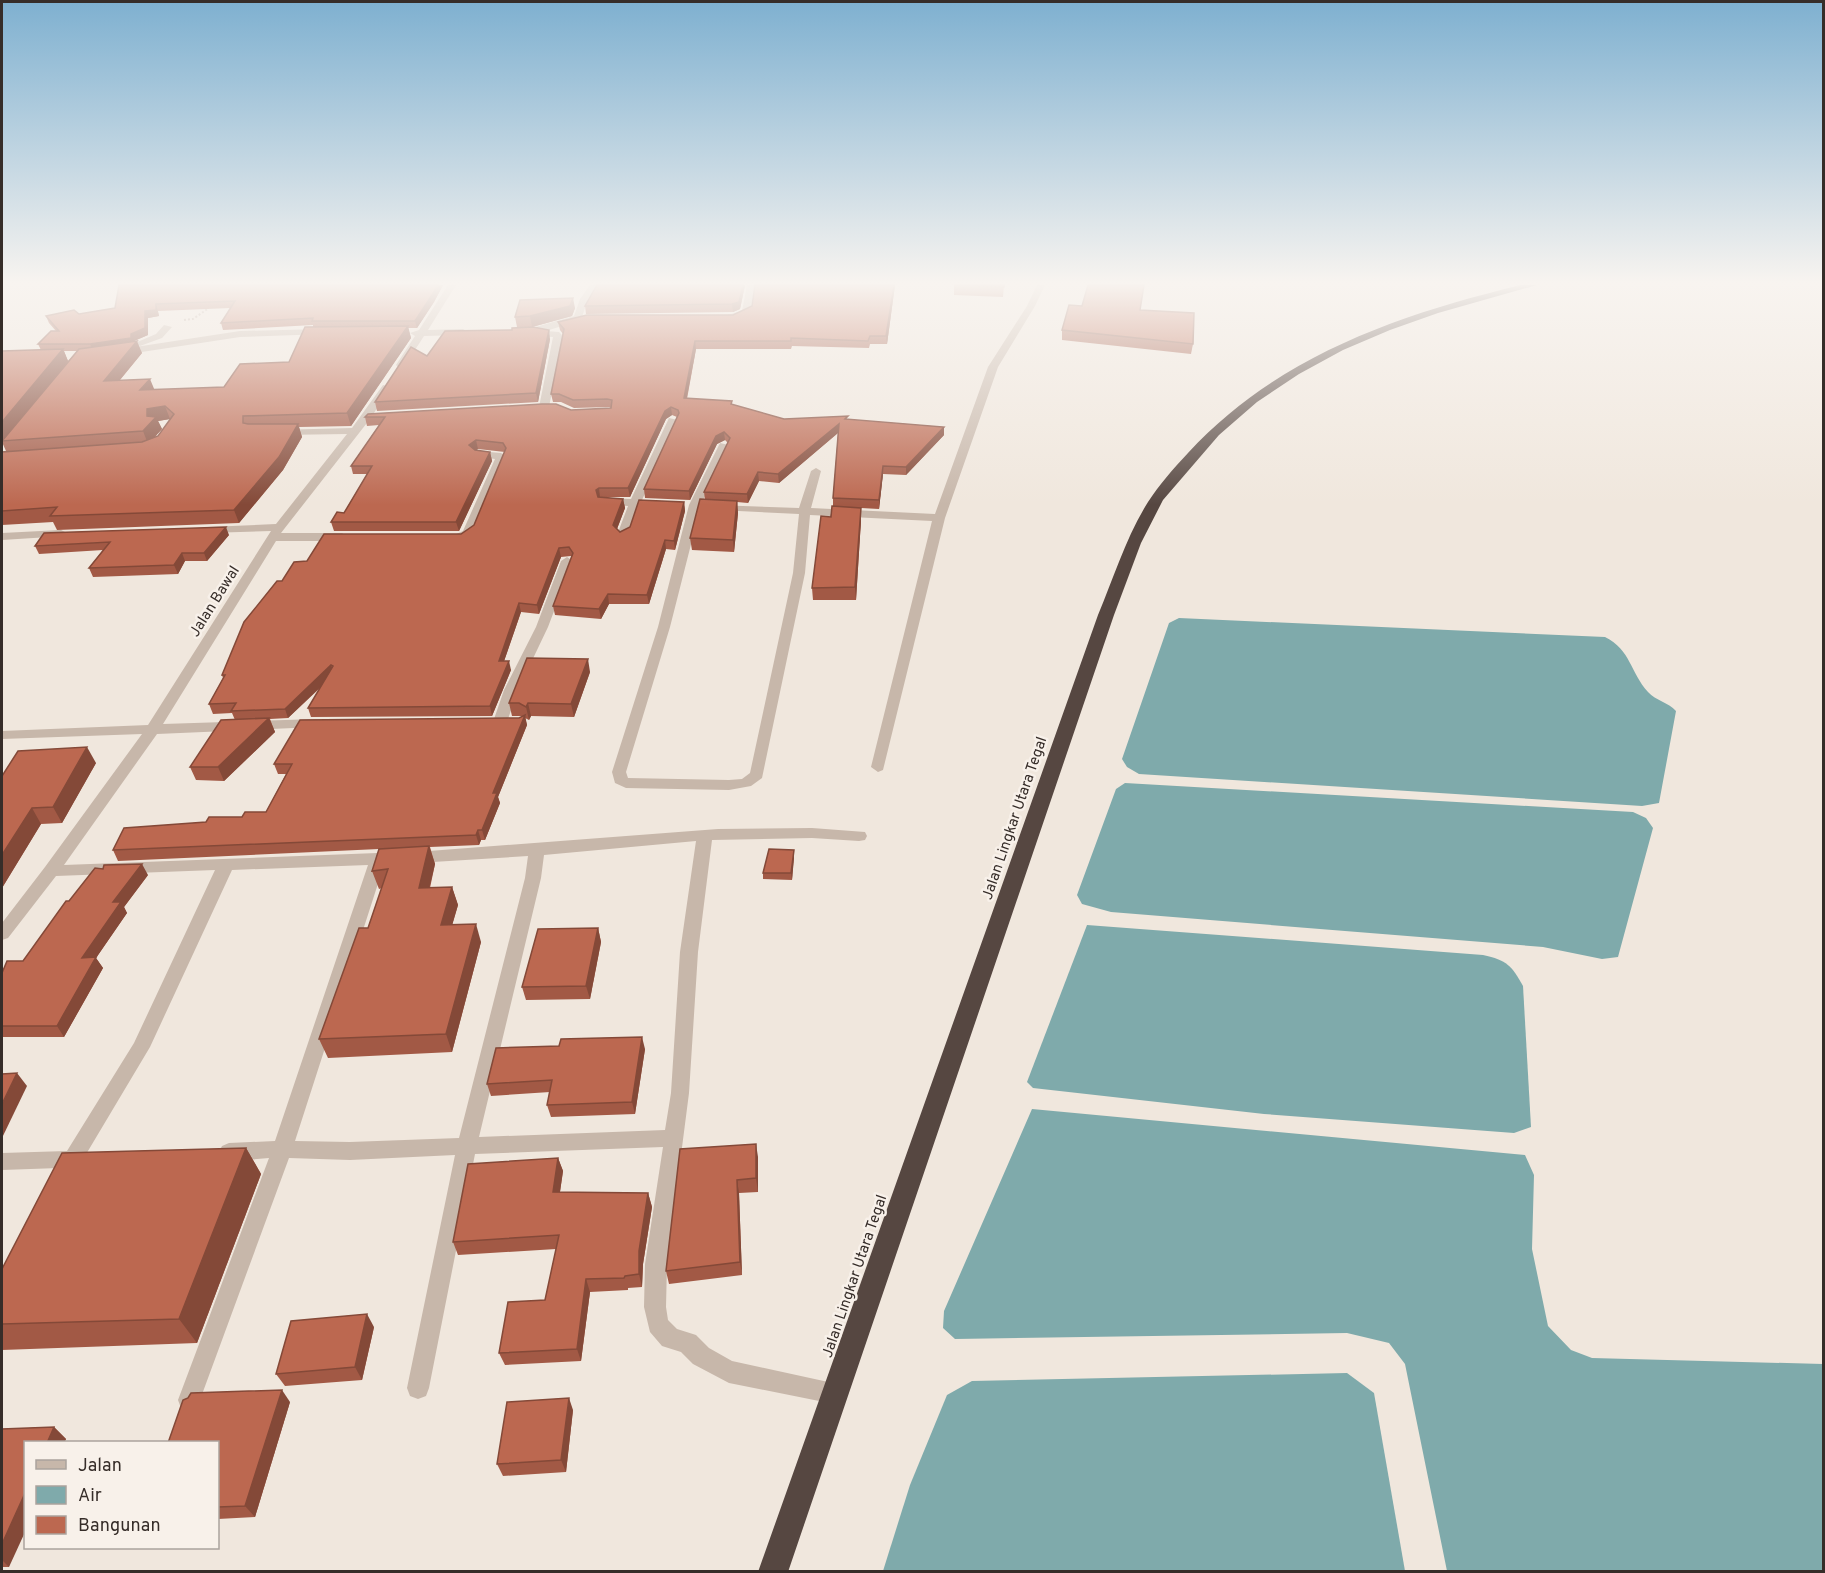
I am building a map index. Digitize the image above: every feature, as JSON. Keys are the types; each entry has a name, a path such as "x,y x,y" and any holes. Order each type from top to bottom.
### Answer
{"highway":[{"name":"Jalan Lingkar Utara Tegal","path":"773,1572 1106,615 1155,502 1198,447 1218,429 1280,381 1318,358"}],"street":[{"name":"Jalan Bawal","path":"2,934 51,871 153,729 276,532 366,417 405,358"},
{"path":"532,407 548,407 555,358"},
{"path":"878,766 939,518 993,367 998,358"},
{"path":"366,417 385,415"},
{"path":"623,535 634,504 673,420"},
{"path":"264,432 355,431"},
{"path":"724,445 685,505 664,627 619,772 620,780 626,783 729,785 746,783 757,775 799,573 808,491 816,471"},
{"path":"442,538 460,538 468,532 501,456 478,454"},
{"path":"604,501 939,518"},
{"path":"197,530 276,532 300,537 359,537"},
{"path":"2,537 78,534"},
{"path":"500,722 511,690 542,627 567,561"},
{"path":"2,735 178,729 215,725 331,723"},
{"path":"51,871 138,866 378,859 537,850 705,835 825,832 859,836"},
{"path":"705,835 689,952 675,1138 656,1264 655,1307 658,1325 670,1338 688,1343 701,1356 729,1372 834,1393"},
{"path":"418,1388 468,1147 533,878 537,850"},
{"path":"189,1400 282,1149 378,859"},
{"path":"61,1180 141,1047 228,863"},
{"path":"212,1152 282,1149 350,1151 675,1138"},
{"path":"2,1162 95,1158"}],"water":[{"path":"1179,618 1605,637 1620,648 1648,692 1676,711 1659,803 1642,806 1139,774 1127,767 1122,759 1169,623"},
{"path":"1125,783 1633,812 1646,818 1653,828 1618,957 1602,959 1543,947 1111,912 1082,904 1077,895 1116,789"},
{"path":"1087,925 1483,955 1498,959 1512,969 1523,986 1531,1127 1514,1133 1264,1114 1033,1088 1027,1082"},
{"path":"1032,1109 1525,1155 1534,1175 1532,1249 1548,1326 1571,1350 1592,1358 1823,1364 1823,1571 1447,1571 1405,1364 1389,1343 1347,1333 955,1339 943,1328 944,1311"},
{"path":"1347,1373 1374,1393 1405,1571 883,1571 910,1485 947,1395 972,1381"}],"building":[{"path":"2,358 55,358 2,422"},
{"path":"71,358 123,358 104,381 150,379 140,390 224,387 240,364 289,362 291,358 385,358 347,413 243,416 243,423 248,424 298,424 279,457 234,510 50,516 57,507 2,511 2,452 142,442 158,436 174,414 165,406 147,409 147,416 156,417 143,431 2,441"},
{"path":"404,358 543,358 536,393 375,402"},
{"path":"558,358 692,358 684,398 732,401 731,404 784,419 848,416 845,419 944,427 906,467 883,466 879,500 833,498 839,424 778,474 758,472 747,494 704,492 730,438 724,432 716,436 689,491 644,489 679,413 671,407 665,411 628,488 599,488 596,490 598,497 623,499 613,525 620,532 630,527 639,500 684,502 674,541 665,540 647,595 608,594 599,609 553,606 573,553 569,547 559,548 537,605 519,603 499,661 509,661 490,706 308,708 333,666 331,665 285,709 231,711 236,703 209,704 225,675 222,675 244,622 277,581 282,581 294,562 307,561 324,534 461,534 474,525 506,448 503,443 476,440 469,445 475,450 490,452 456,522 331,522 337,512 344,513 372,466 351,466 385,417 365,417 368,414 542,404 556,404 571,410 611,408 612,400 573,400 559,394 551,394"},
{"path":"700,499 737,501 733,540 690,538"},
{"path":"832,506 861,508 855,587 812,588 821,516 831,517"},
{"path":"226,527 204,553 182,553 174,565 89,568 110,542 35,546 44,533"},
{"path":"527,658 588,659 571,704 528,703 526,707 519,703 509,703"},
{"path":"525,715 493,793 497,793 482,830 478,830 476,835 113,850 124,828 206,822 209,817 242,817 245,812 266,812 292,764 274,764 300,720 519,718"},
{"path":"269,718 218,767 190,767 221,720"},
{"path":"87,747 53,807 32,808 2,855 2,776 18,751"},
{"path":"429,846 419,888 452,887 441,925 476,924 446,1034 319,1039 359,928 368,928 388,869 372,871 379,849"},
{"path":"769,849 794,850 791,873 763,873"},
{"path":"142,864 113,902 121,902 82,958 96,957 57,1026 2,1026 2,973 7,961 23,961 66,901 69,901 95,868 103,869 104,865"},
{"path":"598,928 586,986 522,987 538,929"},
{"path":"642,1037 632,1102 547,1105 552,1080 487,1084 496,1048 559,1046 561,1039"},
{"path":"17,1073 2,1104 2,1074"},
{"path":"756,1144 756,1178 737,1180 740,1262 666,1271 680,1149"},
{"path":"246,1148 179,1319 2,1324 2,1269 62,1153"},
{"path":"558,1158 553,1192 648,1193 639,1251 639,1274 624,1278 586,1279 577,1349 499,1353 508,1302 545,1300 559,1235 453,1242 468,1164"},
{"path":"367,1314 355,1367 276,1374 291,1321"},
{"path":"282,1390 245,1506 219,1507 219,1441 169,1441 183,1400 191,1393"},
{"path":"569,1398 561,1460 497,1464 507,1402"},
{"path":"54,1427 48,1441 24,1441 24,1495 2,1544 2,1429"}]}
